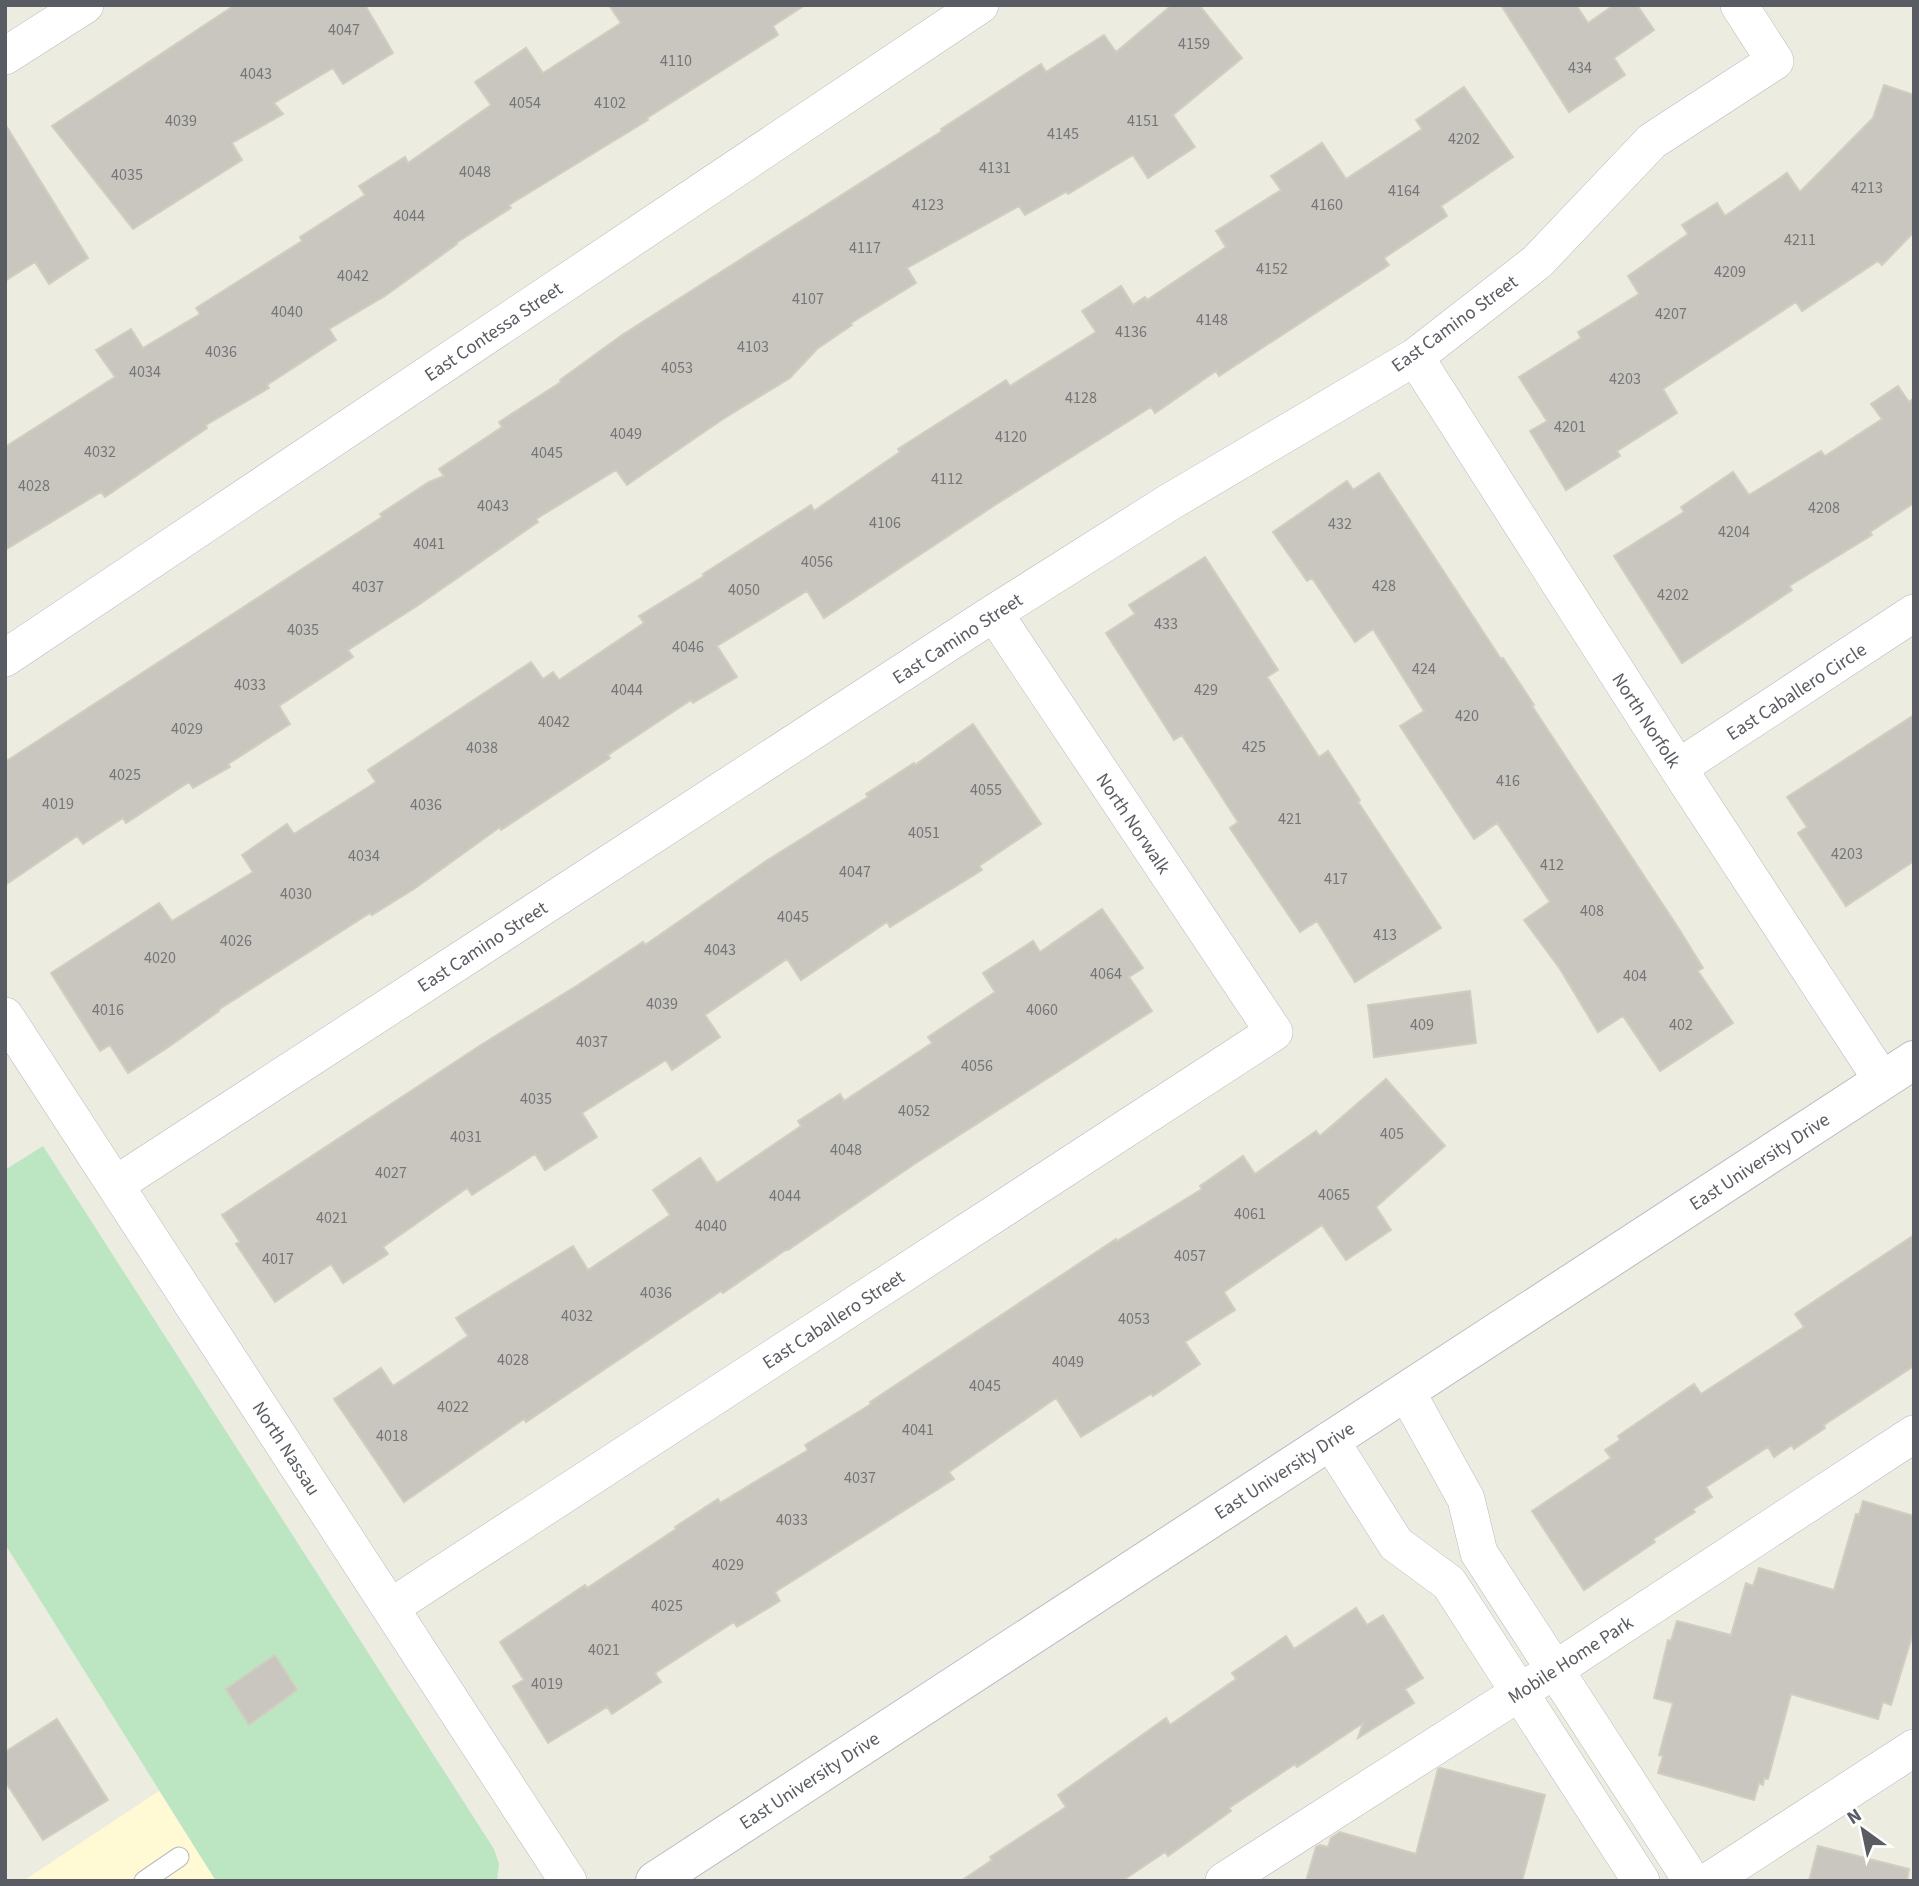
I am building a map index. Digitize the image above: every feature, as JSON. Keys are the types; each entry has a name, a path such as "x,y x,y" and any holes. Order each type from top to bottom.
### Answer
{"main road":[{"name":"East University Drive","path":"654,1881 1914,1060"}],"street":[{"path":"5,56 85,5"},
{"name":"East Contessa Street","path":"5,658 980,5"},
{"name":"East Camino Street","path":"115,1185 1168,503 1415,356 1537,262 1652,141 1775,61 1739,5"},
{"name":"North Norfolk","path":"1415,356 1678,768 1882,1080"},
{"name":"East Caballero Circle","path":"1678,768 1914,613"},
{"name":"North Norwalk","path":"994,614 1274,1032"},
{"name":"North Nassau","path":"5,1016 568,1881"},
{"name":"East Caballero Street","path":"391,1607 1274,1032"},
{"path":"1406,1391 1465,1499 1479,1553 1692,1881"},
{"name":"Mobile Home Park","path":"1224,1881 1914,1434"},
{"path":"1330,1440 1396,1544 1449,1583 1641,1881"},
{"path":"1709,1881 1914,1748"}],"lane":[{"path":"144,1881 179,1857"}],"shaded area":[{"path":"159,1791 216,1881 23,1881"}],"green space":[{"path":"43,1146 494,1849 499,1864 497,1881 216,1881 5,1544 5,1170"}],"building":[{"path":"235,5 365,5 393,53 343,84 333,68 274,103 283,114 232,143 242,160 133,229 52,126"},
{"path":"609,5 805,5 773,26 778,35 647,118 648,120 509,205 511,208 456,243 385,296 329,329 336,340 267,385 269,388 206,425 207,428 105,497 101,492 5,550 5,447 115,377 96,350 131,329 143,348 200,314 196,308 302,241 300,237 365,195 359,186 405,157 408,163 491,105 475,82 526,48 543,73 621,23"},
{"path":"1172,5 1199,5 1242,58 1173,115 1195,147 1148,178 1133,155 1068,194 1066,192 1025,215 1019,206 907,268 916,283 851,323 852,325 817,349 790,378 723,419 627,485 616,470 536,519 538,522 348,650 353,657 279,706 290,724 228,764 230,767 193,788 189,782 126,823 123,818 83,844 77,836 5,885 5,762 382,517 380,514 429,482 444,476 439,469 502,427 499,422 561,382 560,380 622,335 942,131 941,129 1041,64 1046,72 1104,35 1116,52"},
{"path":"1501,5 1576,5 1588,23 1614,5 1637,5 1654,30 1614,58 1625,75 1569,112"},
{"path":"1884,85 1914,95 1914,232 1882,265 1878,261 1802,311 1796,302 1663,389 1677,413 1617,451 1620,456 1566,490 1530,431 1547,421 1519,377 1581,338 1578,332 1639,294 1628,276 1688,234 1682,225 1717,203 1725,216 1787,173 1800,192 1873,118"},
{"path":"1464,87 1513,157 1441,206 1447,216 1384,258 1389,265 1219,376 1216,371 1155,413 1151,407 995,505 824,618 807,591 717,646 737,677 693,703 691,700 608,755 610,758 501,830 500,827 414,889 372,915 370,913 218,1010 128,1073 110,1045 100,1051 51,973 159,903 172,921 253,872 242,855 287,824 294,834 376,782 368,770 531,662 543,679 553,672 559,680 644,623 639,616 704,576 703,574 811,505 814,511 900,452 898,449 1006,380 1010,386 1096,332 1082,311 1121,286 1133,305 1145,297 1147,300 1226,247 1216,231 1281,190 1271,176 1322,143 1346,179 1422,129 1416,120"},
{"path":"5,124 88,258 49,284 35,262 5,281"},
{"path":"1898,386 1909,402 1914,398 1914,503 1870,532 1872,535 1789,586 1792,590 1682,663 1614,556 1684,512 1681,507 1733,472 1749,495 1821,451 1825,456 1882,419 1871,404"},
{"path":"1379,473 1679,929 1703,968 1698,971 1733,1023 1660,1071 1623,1016 1598,1032 1560,969 1524,920 1550,902 1497,823 1474,839 1400,726 1424,711 1373,629 1355,642 1312,578 1307,581 1273,532 1347,481 1353,490"},
{"path":"1205,557 1278,670 1267,677 1319,757 1328,751 1360,800 1358,802 1441,928 1355,982 1317,921 1300,932 1230,828 1238,822 1182,735 1174,740 1106,633 1135,614 1129,605"},
{"path":"1914,715 1914,861 1846,906 1798,833 1807,827 1787,797"},
{"path":"973,724 1041,824 979,866 982,870 890,927 887,922 801,980 787,959 705,1015 720,1037 672,1070 666,1060 582,1113 597,1137 545,1170 535,1154 472,1195 467,1188 383,1247 388,1254 343,1283 331,1264 275,1302 236,1244 240,1242 222,1215 484,1043 643,942 645,945"},
{"path":"1102,909 1143,968 1129,977 1152,1011 916,1163 723,1293 721,1291 526,1422 524,1419 404,1502 334,1399 381,1368 393,1386 468,1336 456,1318 573,1246 588,1270 670,1215 653,1190 700,1158 717,1183 801,1126 798,1121 840,1094 844,1101 932,1043 928,1037 995,992 983,973 1033,941 1040,952"},
{"path":"1470,991 1476,1043 1374,1057 1368,1005"},
{"path":"1386,1079 1445,1146 1376,1207 1391,1230 1346,1260 1322,1225 1224,1292 1235,1310 1185,1342 1200,1364 1153,1396 1151,1394 1081,1437 1056,1398 949,1472 954,1479 775,1592 780,1601 737,1627 734,1622 655,1673 661,1682 612,1714 607,1707 548,1743 513,1686 524,1680 500,1642 585,1585 587,1588 718,1499 720,1503 808,1450 805,1445 871,1404 870,1402 1116,1239 1117,1241 1202,1189 1200,1186 1243,1156 1255,1174 1316,1131 1320,1136"},
{"path":"1914,1235 1914,1366 1824,1425 1825,1428 1794,1449 1792,1445 1774,1457 1768,1447 1706,1487 1712,1497 1693,1509 1695,1512 1584,1590 1532,1511 1611,1458 1605,1450 1620,1440 1618,1436 1694,1384 1701,1394 1804,1327 1795,1314"},
{"path":"1863,1501 1914,1516 1914,1630 1891,1705 1883,1702 1878,1719 1791,1694 1768,1779 1764,1778 1763,1785 1759,1783 1754,1800 1658,1773 1663,1756 1659,1755 1673,1703 1654,1698 1668,1640 1671,1641 1677,1621 1731,1635 1746,1583 1753,1586 1759,1568 1834,1590 1856,1514 1859,1515"},
{"path":"1356,1608 1367,1625 1383,1615 1423,1678 1405,1689 1414,1703 1358,1738 1363,1723 1297,1767 1295,1764 1229,1808 1231,1811 1168,1856 1165,1852 1122,1881 961,1881 992,1860 990,1857 1066,1807 1058,1795 1166,1718 1170,1725 1236,1679 1232,1673 1286,1636 1294,1649"},
{"path":"275,1655 297,1690 249,1725 226,1689"},
{"path":"57,1719 108,1800 43,1840 5,1781 5,1752"},
{"path":"1440,1768 1545,1795 1522,1881 1306,1881 1316,1847 1328,1847 1331,1838 1340,1832 1416,1854"},
{"path":"1818,1846 1909,1869 1907,1881 1809,1881"}]}
